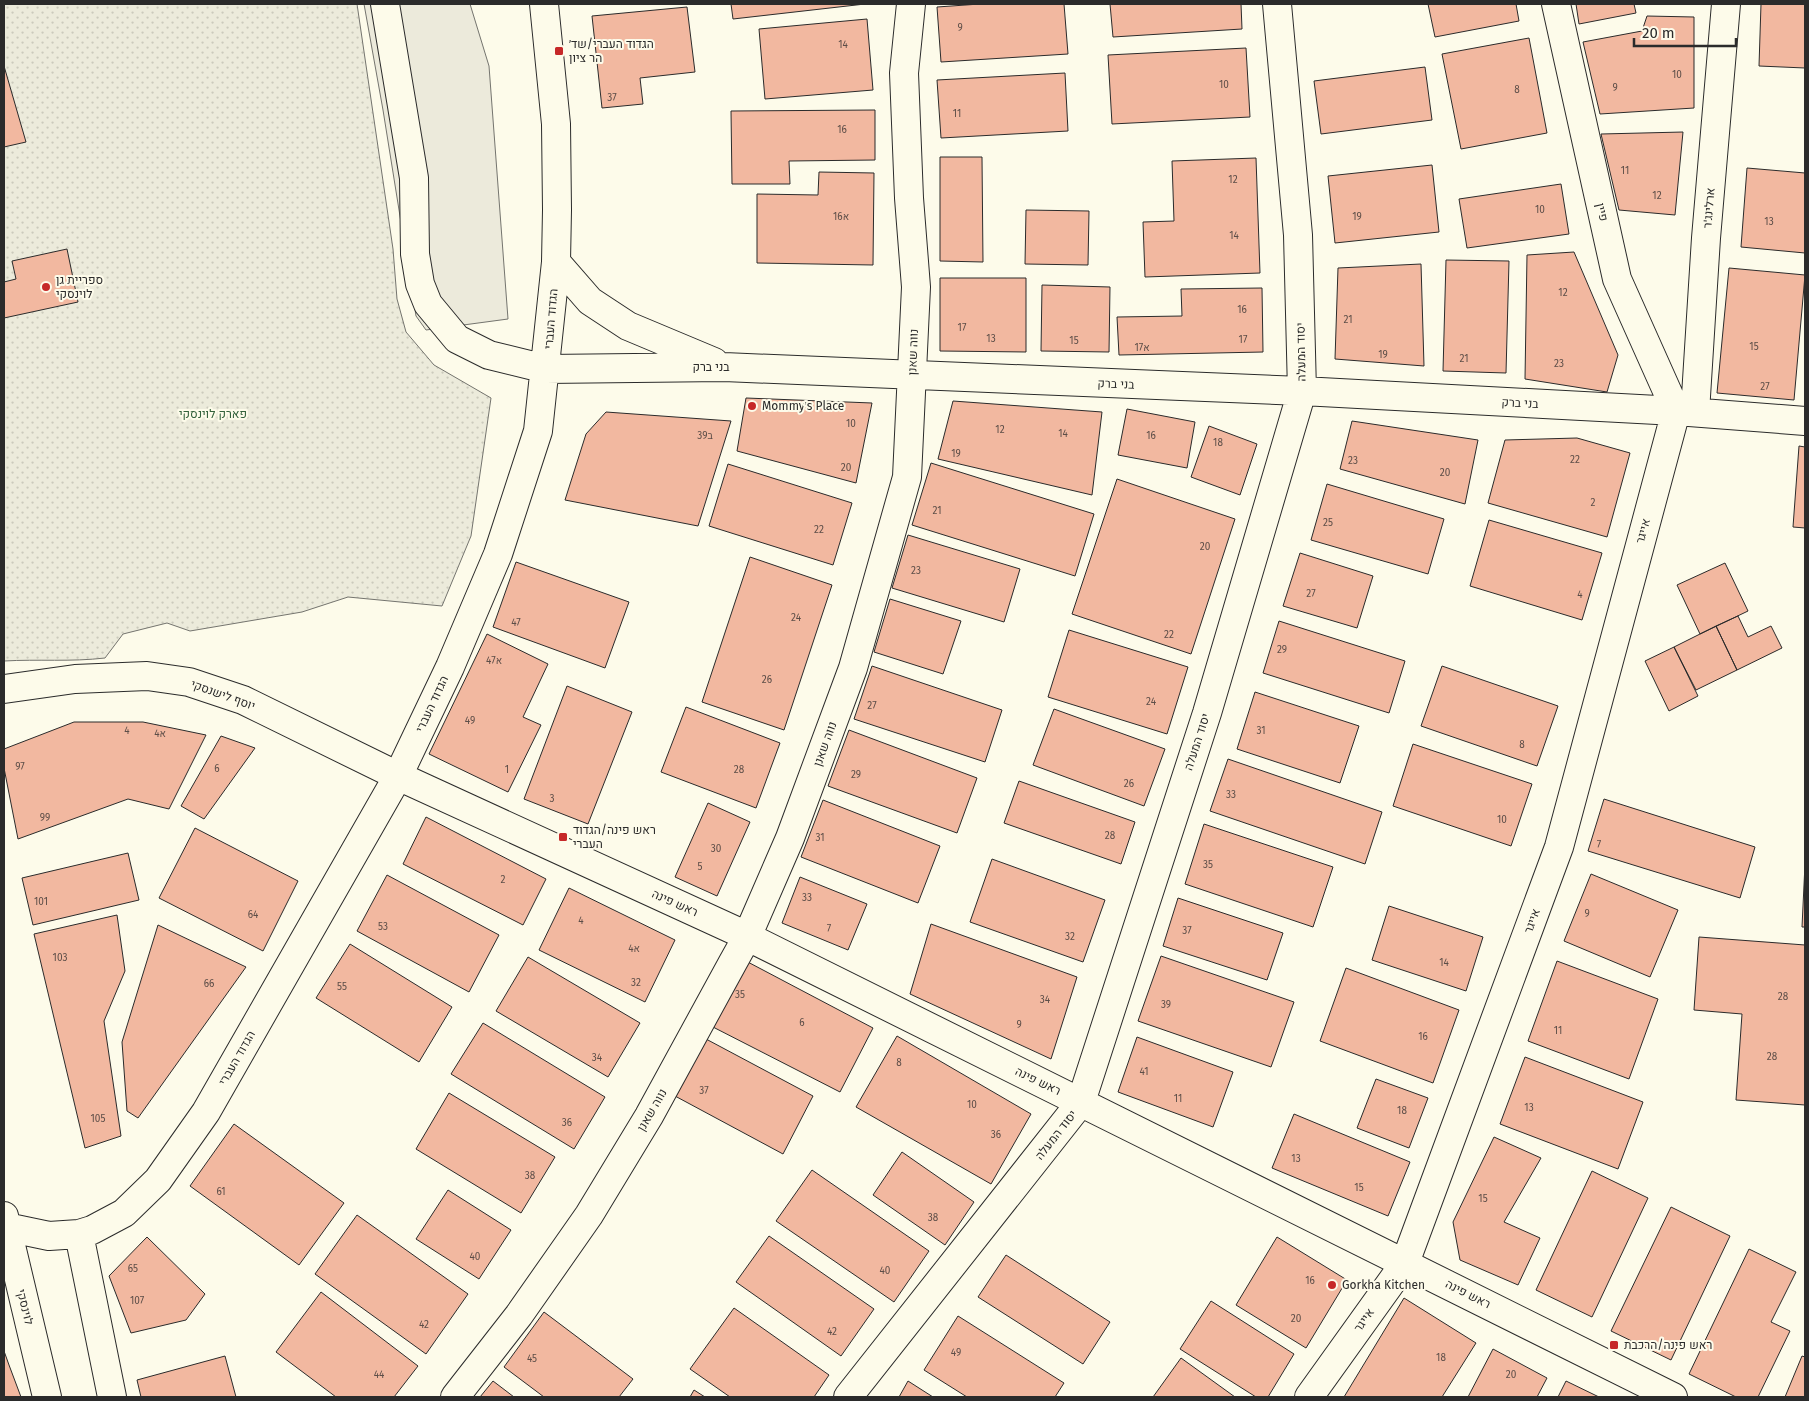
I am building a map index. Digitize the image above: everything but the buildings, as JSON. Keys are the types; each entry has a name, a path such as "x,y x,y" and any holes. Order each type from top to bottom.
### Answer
{"street":[{"name":"בני ברק","path":"385,4 414,178 415,254 420,284 428,304 439,320 457,339 489,355 546,369 724,367 1302,391 1685,412 1805,421"},
{"name":"הגדוד העברי","path":"5,1222 49,1236 78,1234 92,1230 124,1213 158,1180 206,1112 398,776 450,667 498,554 538,431 556,262 556,124 544,4"},
{"name":"נווה שאנן","path":"454,1397 520,1315 589,1215 649,1116 747,937 790,838 853,668 907,477 916,287 909,198 904,73 911,4"},
{"name":"יסוד המעלה","path":"848,1397 1081,1102 1207,714 1302,391 1298,235 1277,4"},
{"name":"פיין","path":"1556,4 1617,279 1685,412"},
{"name":"ארלינג'ר","path":"1685,412 1706,238 1726,4"},
{"path":"556,262 590,301 628,326 724,367"},
{"name":"אייגר","path":"1309,1397 1405,1263 1559,847 1685,412"},
{"name":"יוסף לישנסקי","path":"4,689 108,676 147,676 189,682 243,700 398,776"},
{"name":"ראש פינה","path":"398,776 747,937 1673,1397"},
{"name":"לוינסקי","path":"5,1222 47,1397"},
{"path":"78,1234 112,1397"}],"green space":[{"name":"פארק לוינסקי","path":"4,4 357,4 393,249 397,299 406,332 434,365 491,398 471,536 442,606 348,597 302,612 190,631 167,623 123,634 105,658 4,661"}],"shaded area":[{"path":"364,4 470,4 489,66 508,319 426,330 416,316"}],"place":[{"name":"הגדוד העברי/שד׳ הר ציון","path":"559,51"},
{"name":"ספריית גן לוינסקי","path":"46,287"},
{"name":"Mommy׳s Place","path":"752,406"},
{"name":"ראש פינה/הגדוד העברי","path":"563,837"},
{"name":"Gorkha Kitchen","path":"1332,1285"},
{"name":"ראש פינה/הרכבת","path":"1614,1345"}]}
